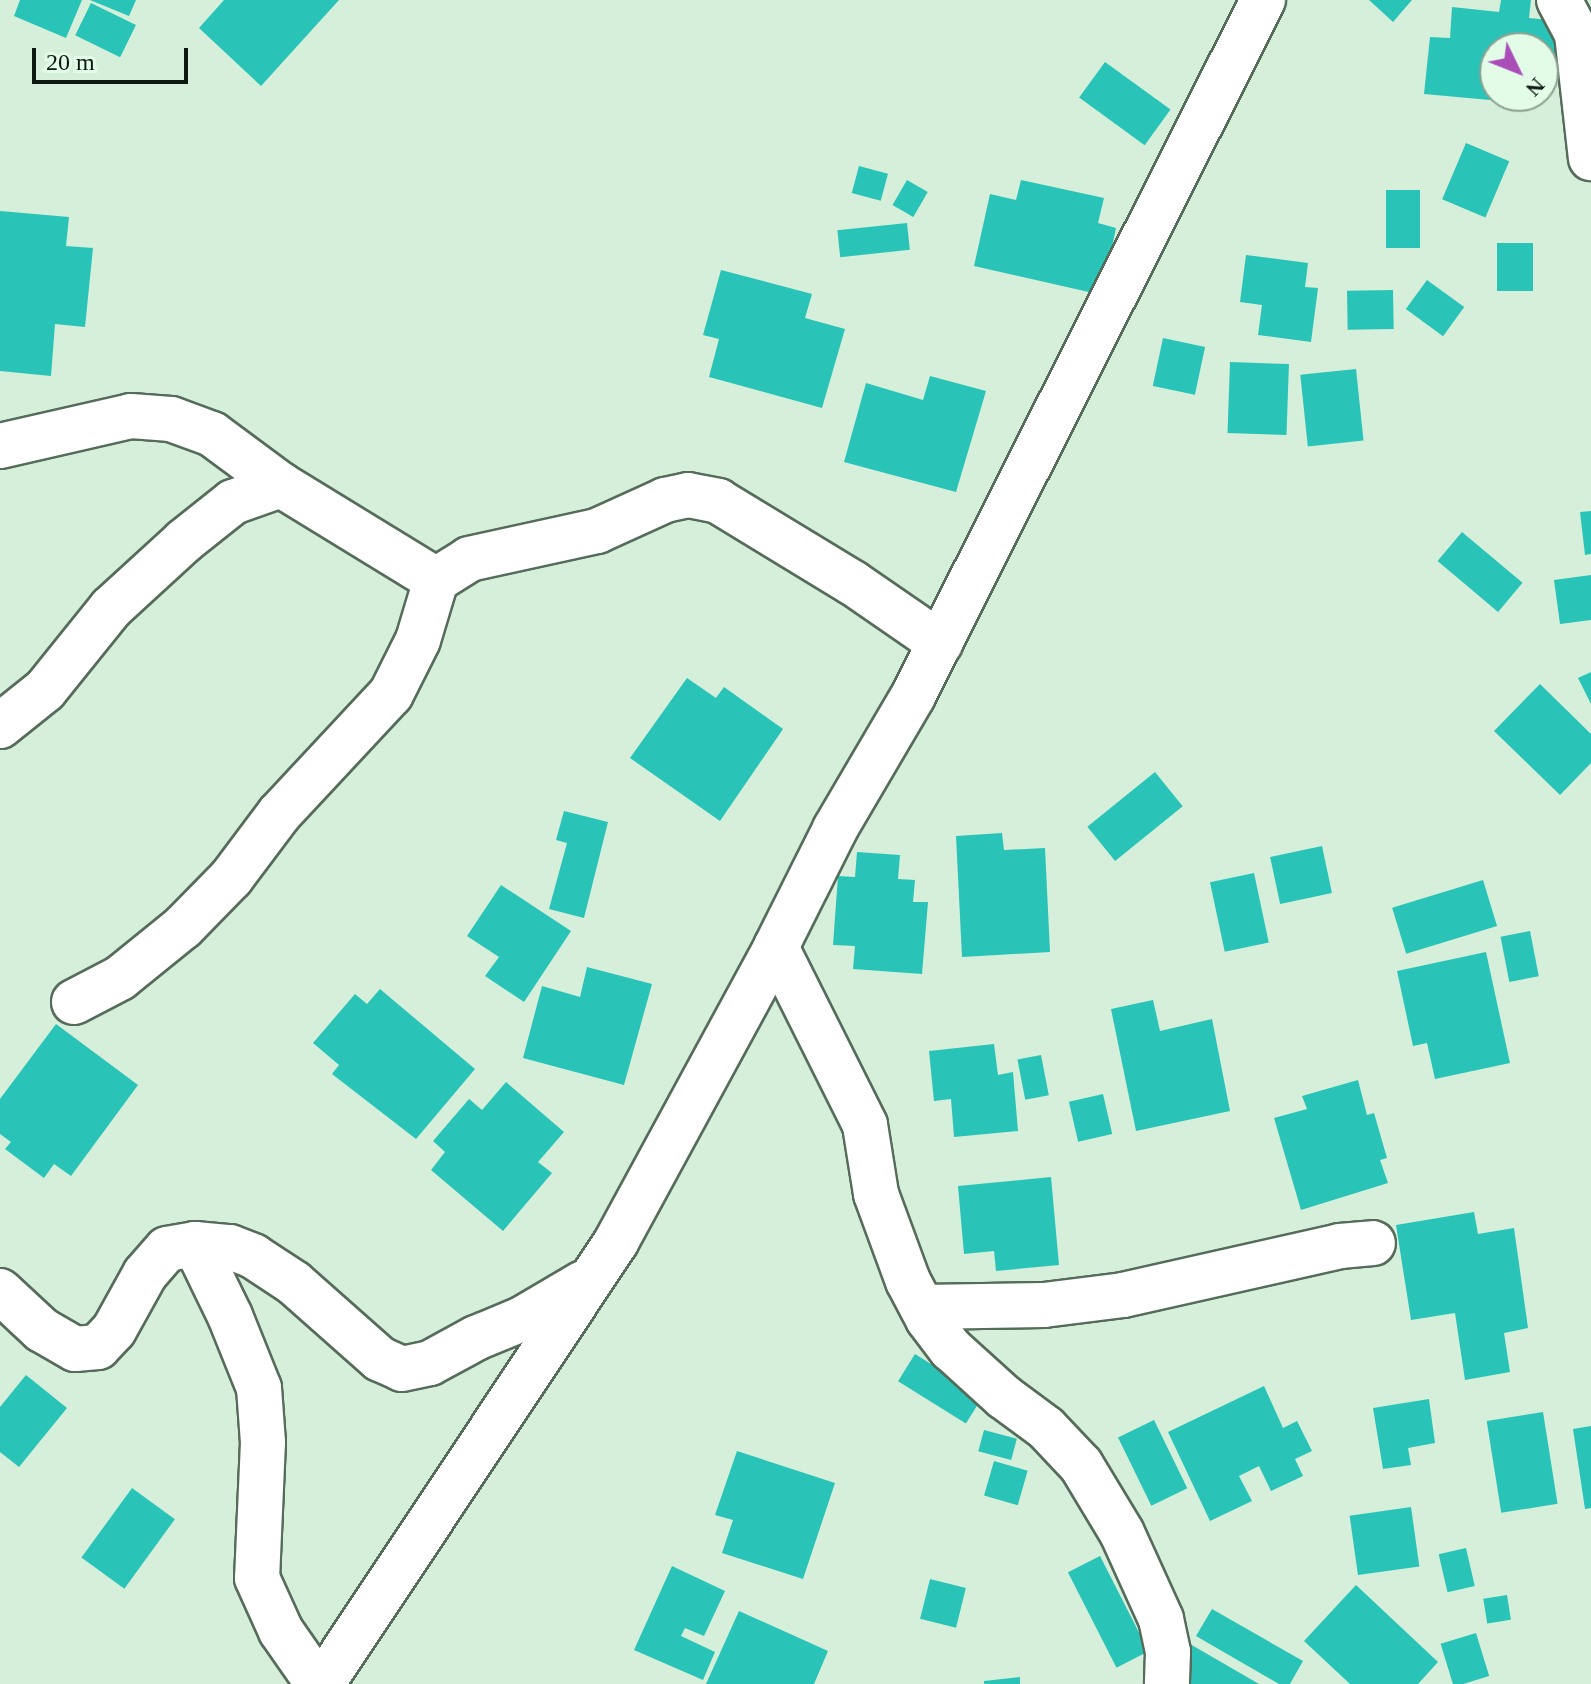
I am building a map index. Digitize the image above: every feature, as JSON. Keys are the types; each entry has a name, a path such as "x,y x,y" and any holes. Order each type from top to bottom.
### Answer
{"street":[{"path":"195,1244 230,1316 259,1388 263,1442 257,1578 281,1631 320,1684 616,1242 776,947 835,829 940,643 1263,0"},
{"path":"1559,0 1577,34 1591,158"},
{"path":"0,446 131,416 171,419 212,434 281,485 436,580"},
{"path":"0,726 45,690 111,608 184,541 233,502 281,485"},
{"path":"74,1002 120,978 183,927 231,878 279,814 391,694 418,640 436,580 469,559 586,534 665,500 688,495 718,501 853,583 940,643"},
{"path":"776,947 865,1125 876,1194 908,1281 951,1349 1004,1397 1046,1428 1081,1465 1122,1533 1161,1619 1168,1652 1167,1684"},
{"path":"922,1307 1044,1305 1123,1295 1325,1249 1373,1243"},
{"path":"0,1291 42,1330 75,1349 98,1347 114,1330 145,1274 167,1249 195,1244 230,1247 253,1256 294,1283 380,1359 402,1369 430,1363 476,1338 522,1319 592,1277"}],"building":[{"path":"20,0 82,0 66,38 14,16"},
{"path":"90,0 136,0 129,16"},
{"path":"224,0 339,0 261,86 199,28"},
{"path":"1369,0 1412,0 1393,22"},
{"path":"1501,0 1531,0 1529,18 1561,21 1559,42 1559,32 1479,32 1479,99 1424,94 1430,37 1450,38 1452,7 1499,12"},
{"path":"91,3 136,25 120,57 75,35"},
{"path":"1105,62 1171,110 1145,145 1079,98"},
{"path":"1466,143 1509,161 1485,218 1442,199"},
{"path":"859,166 888,174 881,201 852,193"},
{"path":"907,180 928,192 913,217 892,205"},
{"path":"1021,180 1104,198 1098,223 1116,228 1102,295 974,266 990,194 1016,200"},
{"path":"1386,190 1420,190 1420,248 1386,248"},
{"path":"0,211 69,217 66,246 93,248 85,327 55,324 51,376 0,371"},
{"path":"907,223 910,250 840,257 837,230"},
{"path":"1497,243 1533,243 1533,291 1497,291"},
{"path":"1246,255 1308,263 1305,287 1318,288 1311,342 1258,335 1262,305 1240,302"},
{"path":"721,270 812,294 805,318 845,329 822,408 709,377 719,339 703,335"},
{"path":"1427,280 1464,307 1443,336 1406,309"},
{"path":"1393,290 1394,329 1348,330 1347,291"},
{"path":"1163,338 1205,347 1195,395 1153,386"},
{"path":"1230,362 1289,364 1286,435 1228,433"},
{"path":"1356,369 1364,441 1308,446 1300,375"},
{"path":"930,376 986,391 956,492 844,462 866,383 923,400"},
{"path":"1591,511 1591,554 1585,555 1580,512"},
{"path":"1462,532 1523,583 1498,612 1438,561"},
{"path":"1591,575 1591,620 1560,624 1554,580"},
{"path":"1591,672 1591,704 1578,678"},
{"path":"687,678 716,698 724,687 783,729 720,821 630,758"},
{"path":"1540,684 1591,734 1591,763 1560,795 1494,731"},
{"path":"1155,772 1183,806 1115,861 1087,827"},
{"path":"564,811 608,822 584,918 549,909 567,843 556,840"},
{"path":"1002,833 1004,850 1045,848 1050,952 962,957 956,836"},
{"path":"1322,846 1332,893 1280,904 1270,857"},
{"path":"857,852 900,855 898,879 915,880 913,902 928,902 922,974 853,969 855,946 833,945 838,876 855,877"},
{"path":"1254,873 1269,942 1225,952 1210,882"},
{"path":"1483,880 1497,926 1406,954 1392,908"},
{"path":"501,885 571,931 524,1002 485,976 499,957 467,936"},
{"path":"1530,931 1539,976 1509,982 1501,937"},
{"path":"1486,952 1510,1063 1435,1079 1427,1043 1413,1046 1397,971"},
{"path":"587,967 652,984 624,1085 523,1058 542,986 580,997"},
{"path":"380,989 475,1069 416,1139 332,1074 339,1065 313,1043 355,994 367,1004"},
{"path":"1153,1000 1160,1031 1212,1019 1230,1111 1136,1131 1111,1009"},
{"path":"56,1024 138,1085 71,1176 54,1164 44,1178 5,1149 11,1142 0,1134 0,1099"},
{"path":"994,1044 998,1075 1013,1072 1018,1131 954,1137 951,1099 934,1101 929,1051"},
{"path":"1041,1055 1049,1095 1025,1100 1017,1060"},
{"path":"1358,1080 1367,1115 1374,1113 1387,1158 1380,1160 1388,1183 1301,1210 1274,1118 1307,1109 1302,1096"},
{"path":"506,1082 564,1132 538,1162 552,1173 503,1231 431,1170 445,1152 433,1141 469,1099 482,1110"},
{"path":"1103,1094 1112,1134 1078,1142 1069,1102"},
{"path":"1051,1177 1059,1265 996,1271 994,1251 964,1254 958,1186"},
{"path":"1474,1212 1478,1234 1514,1228 1528,1328 1504,1333 1510,1372 1465,1380 1455,1313 1411,1320 1396,1225"},
{"path":"915,1354 983,1396 966,1424 898,1381"},
{"path":"26,1375 67,1408 19,1467 0,1452 0,1407"},
{"path":"1264,1386 1283,1428 1297,1421 1312,1451 1295,1459 1303,1476 1271,1491 1259,1466 1239,1476 1252,1501 1210,1521 1168,1432"},
{"path":"1429,1399 1435,1443 1408,1448 1411,1465 1383,1469 1373,1408"},
{"path":"1543,1412 1558,1504 1501,1513 1487,1421"},
{"path":"1154,1420 1187,1488 1151,1506 1118,1438"},
{"path":"1591,1426 1591,1508 1585,1509 1573,1429"},
{"path":"984,1430 1017,1439 1011,1460 978,1451"},
{"path":"737,1451 835,1483 803,1579 722,1553 733,1520 715,1515"},
{"path":"994,1461 1028,1471 1018,1505 984,1496"},
{"path":"132,1488 175,1519 124,1589 81,1558"},
{"path":"1411,1507 1419,1566 1358,1575 1350,1516"},
{"path":"1466,1548 1475,1586 1447,1592 1439,1554"},
{"path":"1100,1556 1149,1651 1117,1668 1068,1572"},
{"path":"672,1566 725,1591 704,1636 685,1628 681,1636 715,1652 703,1680 634,1650"},
{"path":"930,1579 966,1588 956,1628 920,1619"},
{"path":"1356,1585 1438,1662 1418,1684 1350,1684 1304,1641"},
{"path":"1507,1595 1511,1620 1487,1623 1483,1599"},
{"path":"1212,1609 1303,1661 1290,1684 1279,1684 1196,1636"},
{"path":"739,1611 828,1651 814,1684 706,1684"},
{"path":"1476,1633 1489,1676 1453,1684 1441,1644"},
{"path":"1190,1644 1259,1684 1184,1684 1171,1677"},
{"path":"1020,1677 1020,1684 984,1684 984,1681"}]}
